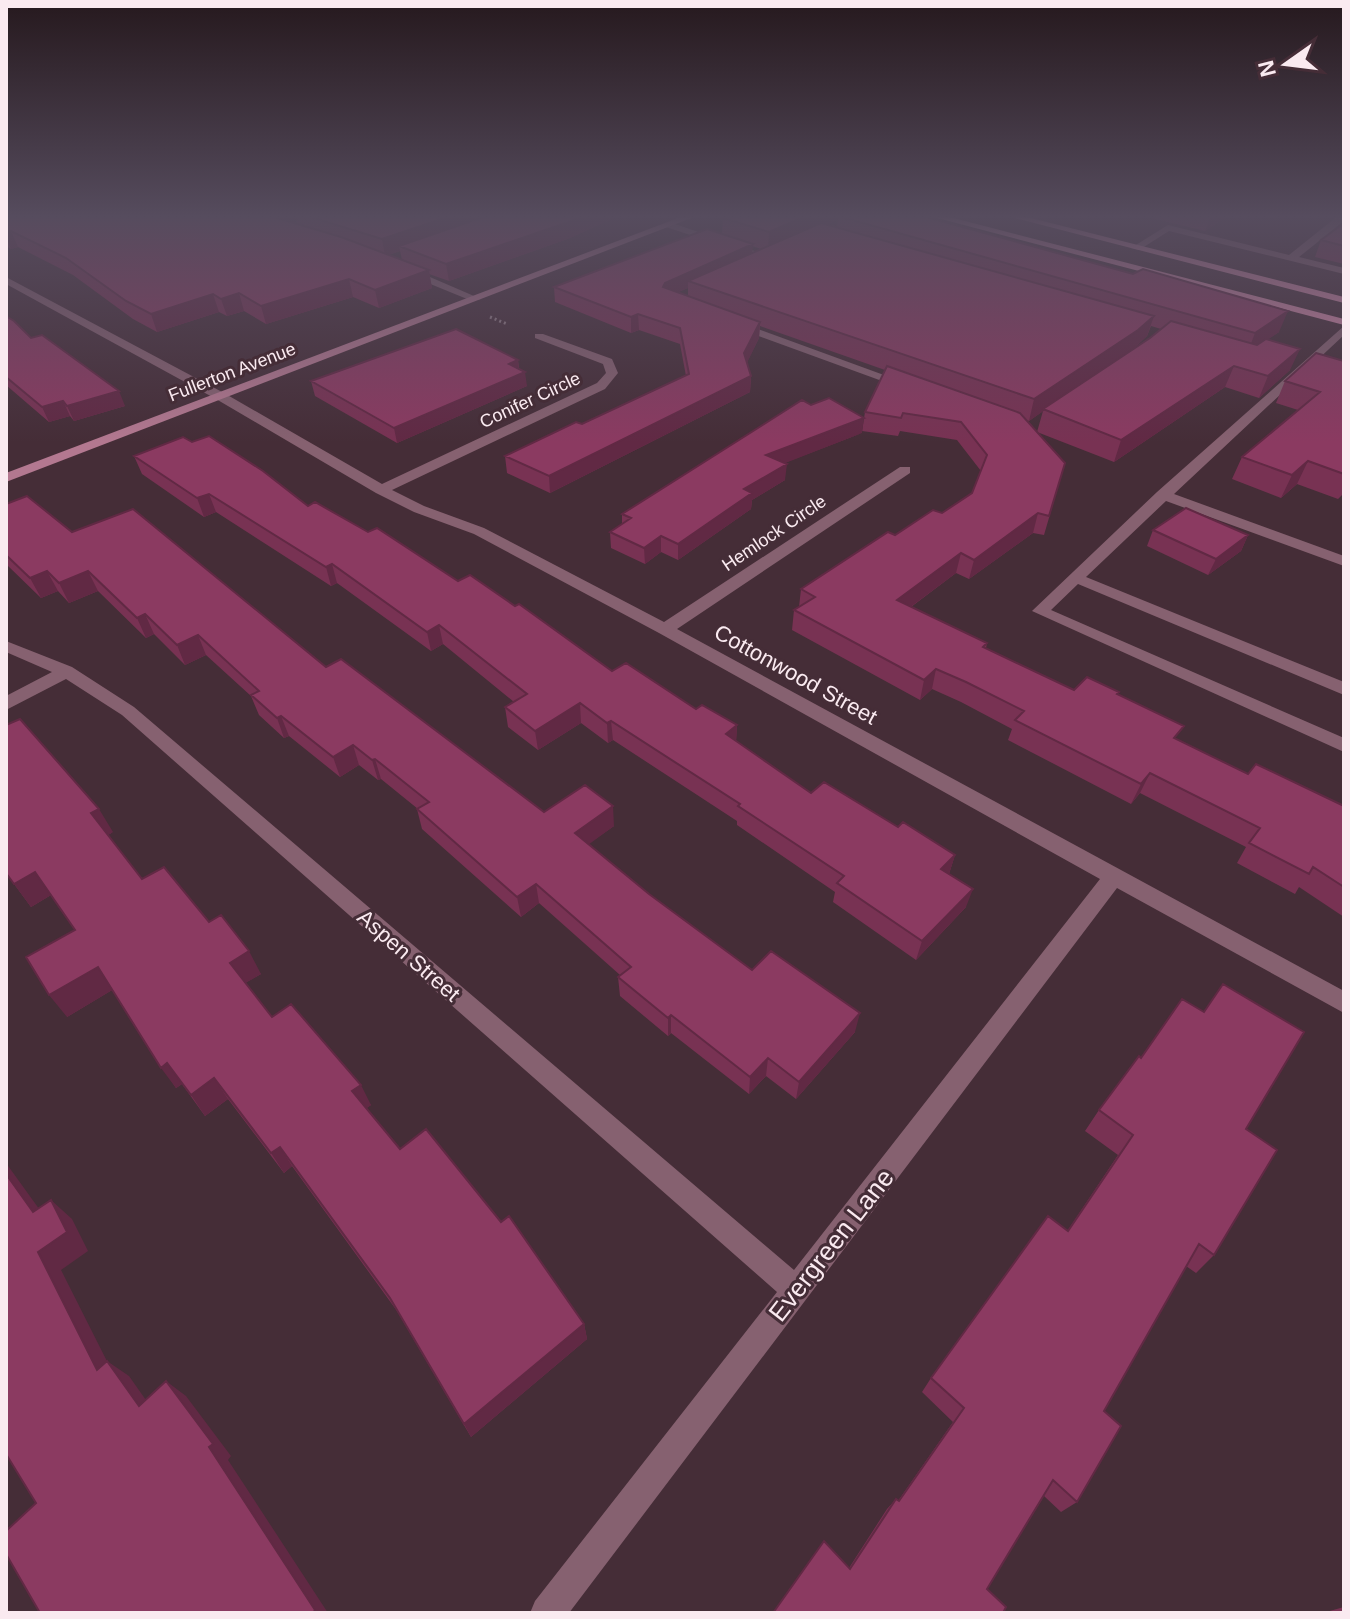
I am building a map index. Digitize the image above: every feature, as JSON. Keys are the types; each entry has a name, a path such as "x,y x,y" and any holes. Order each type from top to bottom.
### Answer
{"main road":[{"name":"Fullerton Avenue","path":"6,478 498,291"},
{"path":"1222,291 1344,322"},
{"path":"1306,291 1344,300"}],"street":[{"name":"Cottonwood Street","path":"25,291 220,396 381,490 419,509 479,531 665,629 1344,1003"},
{"path":"455,291 476,299"},
{"path":"716,317 925,392"},
{"path":"1344,329 1040,611 1344,746"},
{"name":"Conifer Circle","path":"381,490 601,386 612,373 608,362 539,336"},
{"path":"1325,346 1344,351"},
{"name":"Hemlock Circle","path":"665,629 905,470"},
{"path":"1162,495 1344,561"},
{"path":"1076,578 1344,689"},
{"name":"Aspen Street","path":"6,646 66,671 128,711 796,1290"},
{"path":"6,704 66,671"},
{"name":"Evergreen Lane","path":"547,1613 1114,877"}],"path":[{"path":"486,315 507,324"}],"building":[{"path":"111,291 311,291 261,306 239,293 221,299 213,294 151,314"},
{"path":"563,291 673,291 760,322 744,353 751,376 549,476 505,456 689,374 680,328 638,314 631,317"},
{"path":"716,291 1063,291 1154,316 1138,330 1034,399"},
{"path":"1104,291 1217,291 1288,311 1255,333"},
{"path":"6,316 31,338 42,335 119,391 67,406 63,401 42,407 6,377"},
{"path":"1171,321 1257,345 1266,339 1300,349 1268,376 1234,366 1121,440 1043,409 1150,338"},
{"path":"456,329 518,360 509,364 525,372 394,428 311,381"},
{"path":"1316,353 1344,361 1344,474 1308,461 1292,475 1242,457 1320,392 1285,381"},
{"path":"887,366 1020,413 1065,463 1049,516 1038,513 974,560 961,553 897,600 987,643 983,647 1074,690 1087,677 1119,692 1117,694 1184,726 1174,738 1248,774 1256,764 1344,806 1344,887 1313,867 1309,874 1249,843 1260,828 1150,773 1141,784 1015,720 1024,711 936,669 924,680 794,610 815,597 801,589 888,532 895,535 933,510 942,513 972,493 987,455 961,422 903,413 901,418 865,412"},
{"path":"829,398 864,418 766,455 787,464 744,489 752,493 678,544 661,536 644,548 610,532 631,518 622,514 802,400 811,405"},
{"path":"209,436 263,471 308,506 315,502 368,532 377,528 458,581 470,575 515,606 519,604 612,671 626,663 696,709 702,705 737,725 726,734 811,793 824,782 898,827 903,822 955,855 941,869 973,889 922,941 837,883 844,876 738,806 740,804 611,721 607,723 580,703 535,731 505,707 527,694 439,625 427,632 332,564 326,567 209,494 197,498 134,456 183,437 192,442"},
{"path":"27,496 72,532 133,509 326,667 341,659 544,812 585,785 613,806 575,833 649,894 752,970 771,951 860,1013 799,1082 768,1058 750,1077 671,1015 668,1018 618,977 631,967 536,884 517,897 417,809 429,802 353,745 333,757 281,716 277,718 251,695 259,691 198,635 177,645 145,614 137,618 88,571 59,583 47,571 30,578 6,555 6,504"},
{"path":"1186,508 1248,535 1216,559 1153,530"},
{"path":"20,719 99,809 91,813 142,879 164,867 209,922 221,915 249,951 230,963 272,1017 291,1004 361,1085 352,1091 400,1149 426,1129 501,1222 509,1216 584,1324 464,1424 390,1298 280,1147 271,1153 214,1078 191,1095 167,1063 161,1068 98,967 49,995 26,957 75,930 35,872 14,884 6,873 6,725"},
{"path":"1223,984 1304,1032 1246,1129 1277,1150 1214,1255 1199,1244 1104,1411 1121,1426 1077,1502 1053,1480 987,1589 1006,1607 1003,1613 773,1613 824,1541 850,1569 896,1499 899,1501 964,1408 931,1378 1048,1216 1068,1231 1133,1135 1099,1110 1139,1056 1141,1058 1182,999 1204,1012"},
{"path":"6,1174 33,1212 51,1200 67,1232 38,1252 97,1370 107,1361 139,1406 166,1381 213,1444 209,1447 315,1610 313,1613 40,1613 6,1554 6,1531 36,1503 6,1454"}]}
